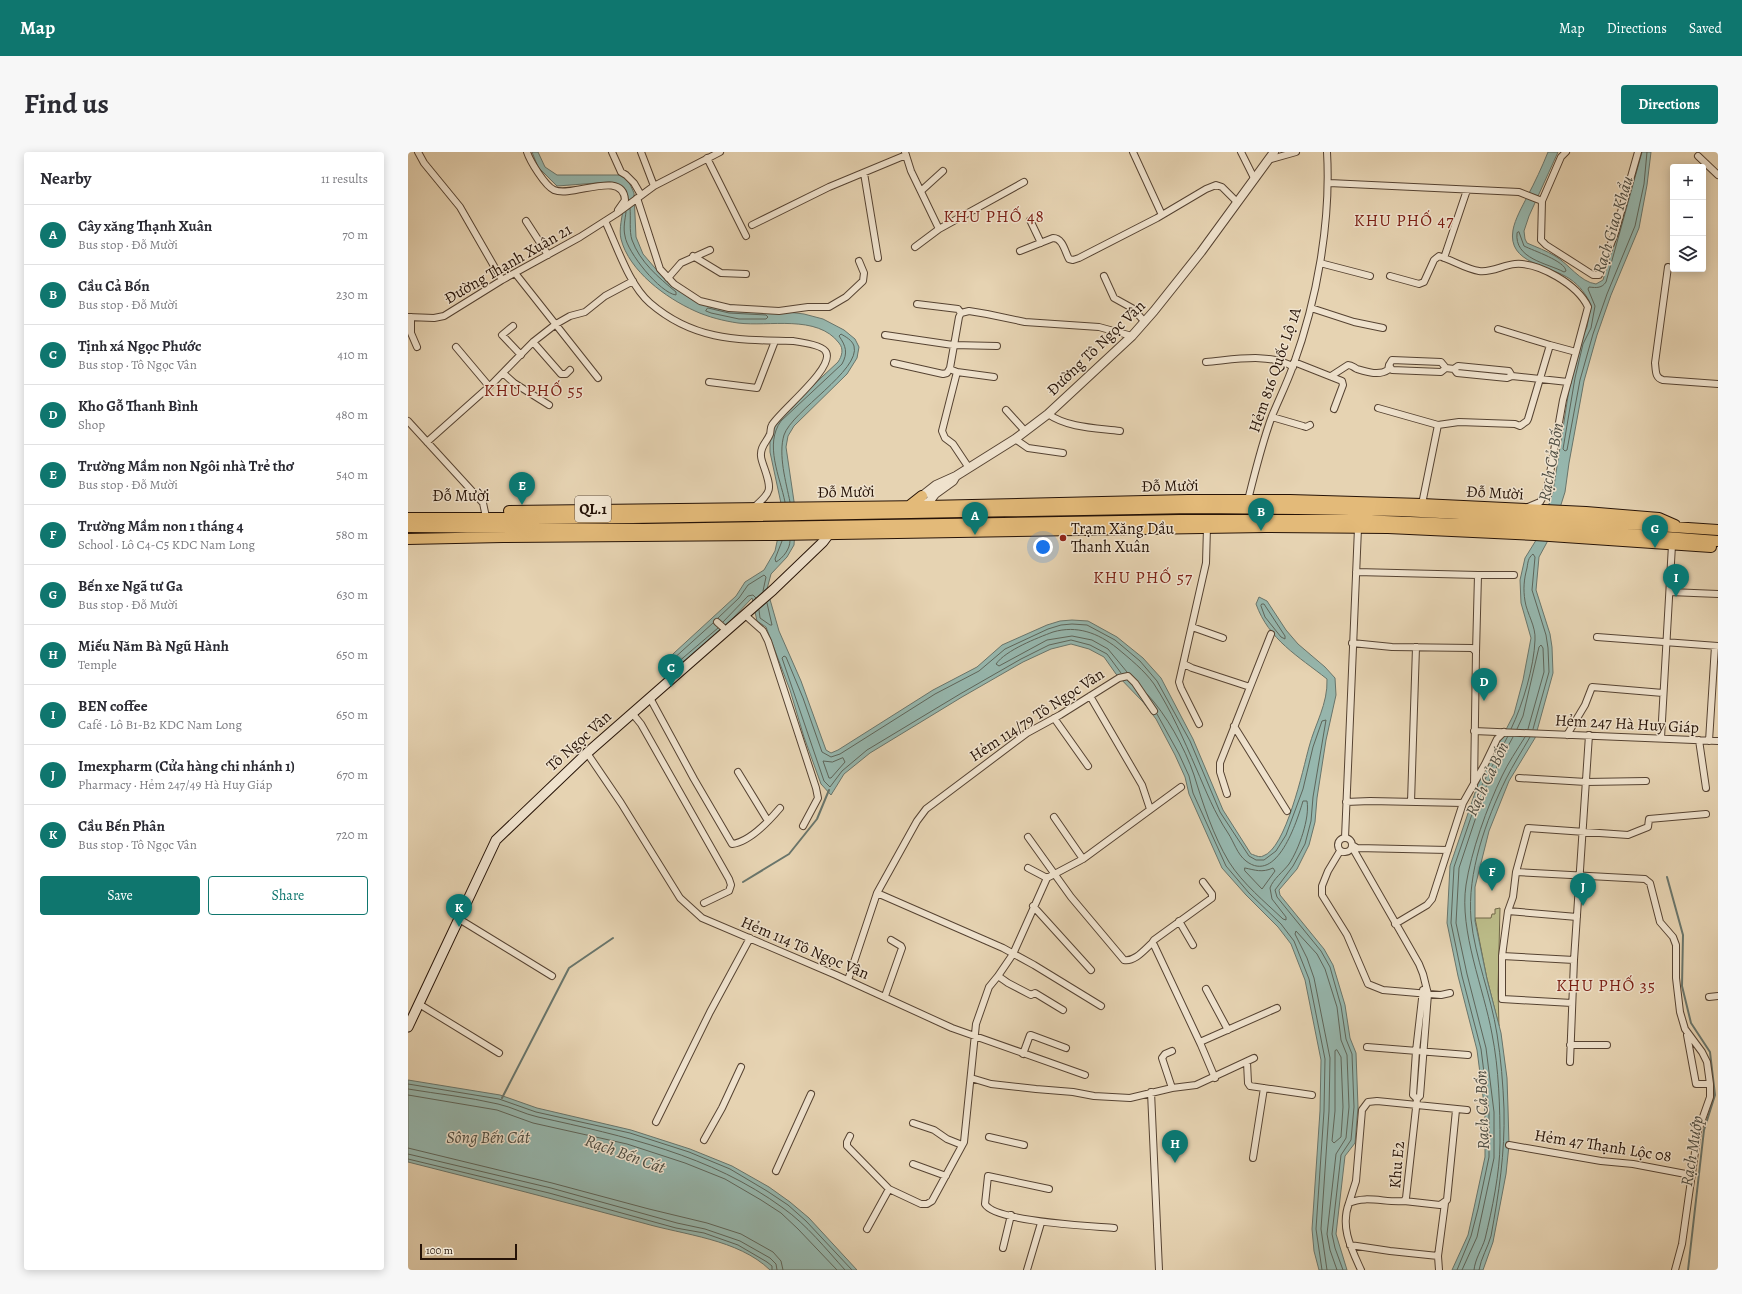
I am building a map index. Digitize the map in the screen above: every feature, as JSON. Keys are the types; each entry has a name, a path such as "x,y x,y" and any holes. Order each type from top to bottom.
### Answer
{"highway":[{"path":"900,514 922,496"},
{"name":"Đỗ Mười","path":"801,521 831,530 926,519 1188,500 1248,500 1422,504 1522,509 1537,522"},
{"name":"Đỗ Mười","path":"801,521 909,506 926,519 1186,520 1358,524"},
{"name":"Đỗ Mười","path":"408,518 486,514 753,508 777,521"},
{"name":"Đỗ Mười","path":"926,519 1193,508 1402,511 1537,522"},
{"name":"Đỗ Mười","path":"408,511 777,521"},
{"name":"Đỗ Mười","path":"801,521 900,514 926,519 1207,527 1537,522"},
{"name":"QL.1","path":"1537,522 1570,524 1658,518 1683,538 1718,548"},
{"name":"Đỗ Mười","path":"408,527 549,532 601,532 777,521"},
{"name":"QL.1","path":"777,521 801,521"},
{"name":"QL.1","path":"777,521 801,521"},
{"name":"QL.1","path":"1537,522 1570,524 1718,541"},
{"name":"QL.1","path":"1570,524 1672,545 1683,538 1718,530"},
{"name":"Đỗ Mười","path":"408,539 549,532"}],"main road":[{"name":"Tô Ngọc Vân","path":"408,1027 411,1012 419,1004 496,840 588,753 650,698 677,668 748,612 773,590 831,530"}],"street":[{"path":"418,152 424,163 460,206 502,280"},
{"path":"527,152 543,179 554,190 564,191 609,185 618,186 623,191 625,200 614,215"},
{"path":"612,152 620,172 626,175 634,183 660,268 668,278 682,290 700,301 729,308 779,311 808,307 829,307 846,297 864,281 864,273 859,261"},
{"path":"641,152 654,186"},
{"path":"638,198 654,186 720,152"},
{"path":"1133,152 1162,215"},
{"path":"1241,152 1254,178"},
{"name":"Đường Tô Ngọc Vân","path":"922,496 936,485 956,476 1015,439 1048,414 1132,336 1201,252 1274,152"},
{"path":"1268,160 1296,152"},
{"name":"Hẻm 816 Quốc Lộ 1A","path":"1248,500 1272,417 1294,365 1311,308 1320,263 1329,183 1327,152"},
{"path":"1566,152 1561,157 1541,200 1541,240 1546,245 1593,275 1599,275 1615,233 1638,152"},
{"path":"752,225 829,187 905,154 939,229"},
{"path":"1698,156 1718,175"},
{"path":"707,158 746,236"},
{"path":"921,191 943,171"},
{"path":"864,173 878,258"},
{"path":"915,247 939,229 1024,182"},
{"path":"1329,183 1519,192 1541,200"},
{"path":"1020,251 1057,238 1060,240 1069,259 1073,260 1162,215 1206,189 1216,185 1222,187 1237,202"},
{"path":"1444,258 1467,190"},
{"name":"Đường Thạnh Xuân 21","path":"409,317 434,318 444,316 502,280 605,221 638,198"},
{"path":"1030,220 1041,243"},
{"path":"526,221 548,255"},
{"path":"605,221 633,281 650,303 690,328 711,336 798,342 823,349 827,353 828,359 820,372 774,421 771,427 770,434 762,446 761,456 770,482 770,490 767,496 753,508"},
{"path":"668,278 678,265 693,256 710,250"},
{"path":"693,256 721,273 746,274"},
{"path":"1390,276 1419,284 1424,282 1436,257 1444,258 1478,271 1487,271 1492,268 1502,268 1514,264 1527,265 1539,269 1565,282 1577,292 1588,307 1568,382 1547,490 1540,502 1522,509"},
{"path":"1320,263 1370,276"},
{"path":"1668,267 1655,363 1656,376 1663,380 1718,384"},
{"path":"515,273 598,378"},
{"path":"1104,276 1114,298 1132,308 1145,322"},
{"path":"427,442 491,385 533,342 556,324 570,316 585,312 605,296 633,281"},
{"path":"917,304 958,309 961,313"},
{"path":"1311,308 1354,322 1383,328"},
{"path":"961,313 969,312 987,314 1025,322 1099,327 1132,336"},
{"path":"894,363 943,374 947,373 950,368 953,345 959,316 961,313"},
{"path":"409,317 411,333 417,347"},
{"path":"513,326 502,335 520,355"},
{"path":"1498,329 1576,352"},
{"path":"885,335 953,345 997,346"},
{"path":"710,382 757,388 775,341"},
{"path":"533,342 561,374 566,374 570,370"},
{"path":"1378,408 1438,425 1459,422 1477,422 1515,424 1520,426 1527,421 1550,345"},
{"path":"456,347 488,385 491,385"},
{"path":"1206,362 1256,358 1286,363 1331,376 1342,381 1343,385 1334,408"},
{"path":"1331,376 1348,365 1379,374 1388,370 1392,360 1441,362 1446,368 1454,369 1458,366 1509,371 1512,376 1568,382"},
{"path":"1389,365 1392,370 1441,372 1446,368"},
{"path":"950,368 957,372 994,377"},
{"path":"957,372 942,431 945,438 952,444 969,468"},
{"path":"503,373 514,383 549,405"},
{"path":"1006,410 1025,431"},
{"path":"1048,414 1056,420 1070,424 1120,431"},
{"path":"1272,417 1306,427 1310,425"},
{"path":"408,421 483,504 486,514"},
{"path":"1422,504 1438,425"},
{"path":"1015,439 1028,448 1063,453"},
{"path":"926,519 935,494 953,481 956,476"},
{"path":"922,496 926,519"},
{"path":"1345,838 1358,524"},
{"path":"1199,724 1180,688 1180,677 1206,563 1207,527"},
{"path":"1661,738 1672,545"},
{"path":"1356,572 1514,575"},
{"path":"1474,786 1478,575"},
{"path":"1670,592 1718,594"},
{"path":"748,612 763,631 768,642 816,788 818,798 803,826"},
{"path":"717,622 725,630"},
{"path":"1192,627 1223,638"},
{"path":"1227,794 1220,772 1220,763 1271,634"},
{"path":"1597,637 1716,646 1709,741"},
{"path":"1352,643 1392,647 1472,648 1476,652"},
{"path":"1411,802 1416,647"},
{"path":"1184,664 1250,687"},
{"name":"Hẻm 114/79 Tô Ngọc Vân","path":"848,980 877,893 917,821 926,809 1027,733 1119,678 1128,676 1135,683 1154,711"},
{"path":"1567,735 1585,705 1592,687 1663,693"},
{"path":"1090,696 1142,785 1150,809"},
{"path":"650,698 694,779 732,844 739,843 768,821 780,808"},
{"path":"632,713 649,737 729,879 731,885 729,891 704,903"},
{"path":"1054,718 1088,766"},
{"path":"1234,726 1287,811"},
{"name":"Hẻm 247 Hà Huy Giáp","path":"1474,731 1536,732 1567,735 1718,741"},
{"path":"1395,924 1427,905 1432,899 1463,803 1474,786 1497,739 1507,732"},
{"path":"1570,1062 1574,960 1589,735"},
{"path":"1699,740 1706,788"},
{"name":"Hẻm 114 Tô Ngọc Vân","path":"588,753 622,803 680,898 702,918 885,996 952,1028 1085,1075"},
{"path":"738,772 768,821"},
{"path":"1520,778 1586,782 1646,781"},
{"path":"850,1136 847,1146 889,1189 921,1204 927,1204 932,1201 962,1145 965,1133 976,1036 976,1024 990,987 1013,954 1033,906 1047,878 1083,859 1181,787"},
{"path":"1346,802 1463,803"},
{"path":"1572,1003 1502,999 1502,956 1508,911 1513,897 1516,872 1528,828 1628,835 1648,827 1650,819 1706,814"},
{"path":"1054,817 1083,859"},
{"path":"1028,837 1053,875 1124,960 1134,959 1154,940 1213,896 1203,882"},
{"path":"1345,838 1349,839 1395,924 1419,964 1423,974 1428,994 1420,1096 1416,1099 1413,1095 1416,1051 1421,994 1425,984"},
{"path":"1345,838 1341,839 1338,843 1340,851 1326,876 1322,886 1322,895 1347,936 1368,984 1383,990 1441,995 1450,993"},
{"path":"1352,846 1357,848 1448,850"},
{"path":"1340,851 1349,851 1352,846"},
{"path":"1028,868 1047,878"},
{"path":"1516,872 1645,879 1650,883 1660,922 1673,937 1676,945 1676,978 1680,1012 1687,1033 1696,1084 1710,1084"},
{"path":"877,893 1013,954 1101,1006"},
{"path":"1033,906 1091,970"},
{"path":"1508,911 1577,917"},
{"path":"458,919 552,976"},
{"path":"1179,921 1193,945"},
{"path":"656,1122 697,1038 750,938"},
{"path":"885,996 902,948 890,940"},
{"path":"1152,943 1200,1042 1215,1078"},
{"path":"1502,956 1574,960"},
{"path":"998,976 1008,984 1031,995 1035,993 1063,1010"},
{"path":"1206,988 1228,1030"},
{"path":"1710,997 1718,996"},
{"path":"419,1004 499,1053"},
{"path":"1200,1042 1277,1008"},
{"path":"1675,1270 1682,1244 1698,1131 1713,1099 1707,1062 1702,1052 1687,1033"},
{"path":"1023,1054 1030,1035 1066,1048"},
{"path":"1570,1045 1607,1045"},
{"path":"1367,1047 1468,1055"},
{"path":"1172,1051 1165,1054 1162,1058 1172,1088"},
{"path":"971,1078 991,1084 1073,1092 1094,1096 1130,1098 1172,1088 1196,1086 1254,1058"},
{"path":"1247,1062 1248,1084 1250,1086 1312,1095"},
{"path":"704,1140 722,1108 741,1067"},
{"path":"1253,1158 1264,1088"},
{"path":"1151,1092 1159,1270"},
{"path":"776,1170 811,1094"},
{"name":"Khu E2","path":"1349,1203 1357,1199 1404,1202 1406,1198 1416,1099"},
{"path":"1361,1270 1346,1236 1345,1227 1346,1211 1356,1181 1362,1110 1365,1105 1368,1102 1377,1102 1467,1110"},
{"path":"1404,1202 1440,1205 1447,1200 1456,1110"},
{"path":"913,1123 934,1130 962,1145"},
{"path":"989,1137 1024,1145"},
{"name":"Hẻm 47 Thạnh Lộc 08","path":"1510,1145 1601,1161 1633,1164 1691,1175"},
{"path":"913,1164 946,1176"},
{"path":"1049,1189 988,1176 985,1204 988,1208 1041,1223 1114,1228"},
{"path":"867,1230 889,1189"},
{"path":"1439,1270 1438,1256 1444,1202"},
{"path":"1003,1248 1012,1215"},
{"path":"1027,1270 1041,1223"},
{"path":"1350,1246 1438,1256"}],"green space":[{"path":"1500,908 1498,991 1499,1026 1487,979 1475,918 1491,918 1492,914 1495,914 1495,909"}],"water":[{"path":"532,152 538,152 545,167 557,175 620,175 628,180 634,193 636,237 643,254 661,275 683,292 700,301 804,314 823,319 844,330 855,339 859,347 857,358 847,374 794,426 788,436 786,447 796,515 794,545 787,557 771,574 767,589 779,631 801,681 826,750 831,753 838,750 933,690 977,667 1002,645 1047,625 1060,621 1088,621 1117,637 1143,658 1161,678 1193,739 1223,810 1251,854 1262,857 1271,850 1279,839 1286,824 1323,705 1327,688 1327,679 1295,655 1268,628 1256,604 1259,597 1267,601 1286,630 1298,644 1325,667 1335,678 1336,695 1326,740 1317,798 1315,822 1309,845 1297,869 1279,890 1280,895 1324,949 1333,965 1345,1005 1350,1038 1356,1053 1358,1107 1355,1143 1345,1156 1336,1234 1347,1270 1319,1270 1314,1251 1312,1229 1320,1111 1321,1060 1305,980 1291,944 1278,927 1222,868 1189,794 1185,777 1156,719 1143,702 1116,674 1104,657 1089,649 1071,644 1051,649 1023,662 870,753 844,774 831,795 821,784 804,737 790,690 766,627 757,621 752,598 715,637 687,661 670,672 664,671 665,663 668,659 736,596 745,582 764,570 775,551 781,523 782,508 770,452 770,436 777,419 838,362 842,348 830,334 818,328 806,325 750,324 727,321 700,313 672,299 640,272 625,251 620,231 624,197 622,190 618,185 610,182 557,186 538,167"},
{"name":"Rạch Cả Bốn","path":"1548,152 1558,152 1529,216 1524,231 1525,239 1527,243 1549,252 1560,259 1585,280 1596,284 1603,280 1639,152 1651,152 1639,228 1611,295 1597,335 1584,381 1565,492 1552,533 1539,557 1536,590 1550,634 1553,673 1535,738 1509,781 1489,831 1475,887 1475,921 1487,979 1501,1033 1507,1078 1509,1145 1506,1174 1493,1242 1483,1270 1452,1270 1468,1235 1485,1157 1485,1112 1477,1050 1458,976 1447,923 1450,866 1478,784 1514,714 1523,680 1531,638 1521,603 1520,580 1525,558 1538,537 1553,492 1571,377 1580,343 1587,327 1591,305 1577,284 1562,274 1523,257 1517,250 1513,241 1513,230 1517,217"},
{"name":"Sông Bến Cát","path":"408,1080 500,1095 537,1108 631,1130 690,1149 732,1166 769,1187 790,1202 809,1218 857,1270 770,1270 742,1251 710,1239 408,1162"}],"waterway":[{"path":"743,882 789,854 817,819 829,790"},
{"name":"Rạch Mướp","path":"1667,877 1683,935 1682,986 1691,1023 1710,1052 1715,1095 1704,1130 1688,1270"},
{"path":"502,1098 569,968 613,938"}],"place":[{"name":"Trường Mầm non Ngôi nhà Trẻ thơ","path":"522,505"},
{"name":"Cầu Cả Bốn","path":"1261,531"},
{"name":"Cây xăng Thạnh Xuân","path":"975,535"},
{"name":"Trạm Xăng Dầu Thanh Xuân","path":"1063,538"},
{"name":"Bến xe Ngã tư Ga","path":"1655,548"},
{"name":"BEN coffee","path":"1676,597"},
{"name":"Tịnh xá Ngọc Phước","path":"671,687"},
{"name":"Kho Gỗ Thanh Bình","path":"1484,701"},
{"name":"Trường Mầm non 1 tháng 4","path":"1492,891"},
{"name":"Imexpharm (Cửa hàng chi nhánh 1)","path":"1583,906"},
{"name":"Cầu Bến Phân","path":"459,927"},
{"name":"Miếu Năm Bà Ngũ Hành","path":"1175,1163"}],"district":[{"name":"KHU PHỐ 48","path":"994,216"},
{"name":"KHU PHỐ 47","path":"1404,220"},
{"name":"KHU PHỐ 55","path":"534,390"},
{"name":"KHU PHỐ 57","path":"1143,577"},
{"name":"KHU PHỐ 35","path":"1606,985"}],"water label":[{"name":"Rạch Giao Khẩu","path":"1613,225"},
{"name":"Rạch Bến Cát","path":"625,1154"}]}
